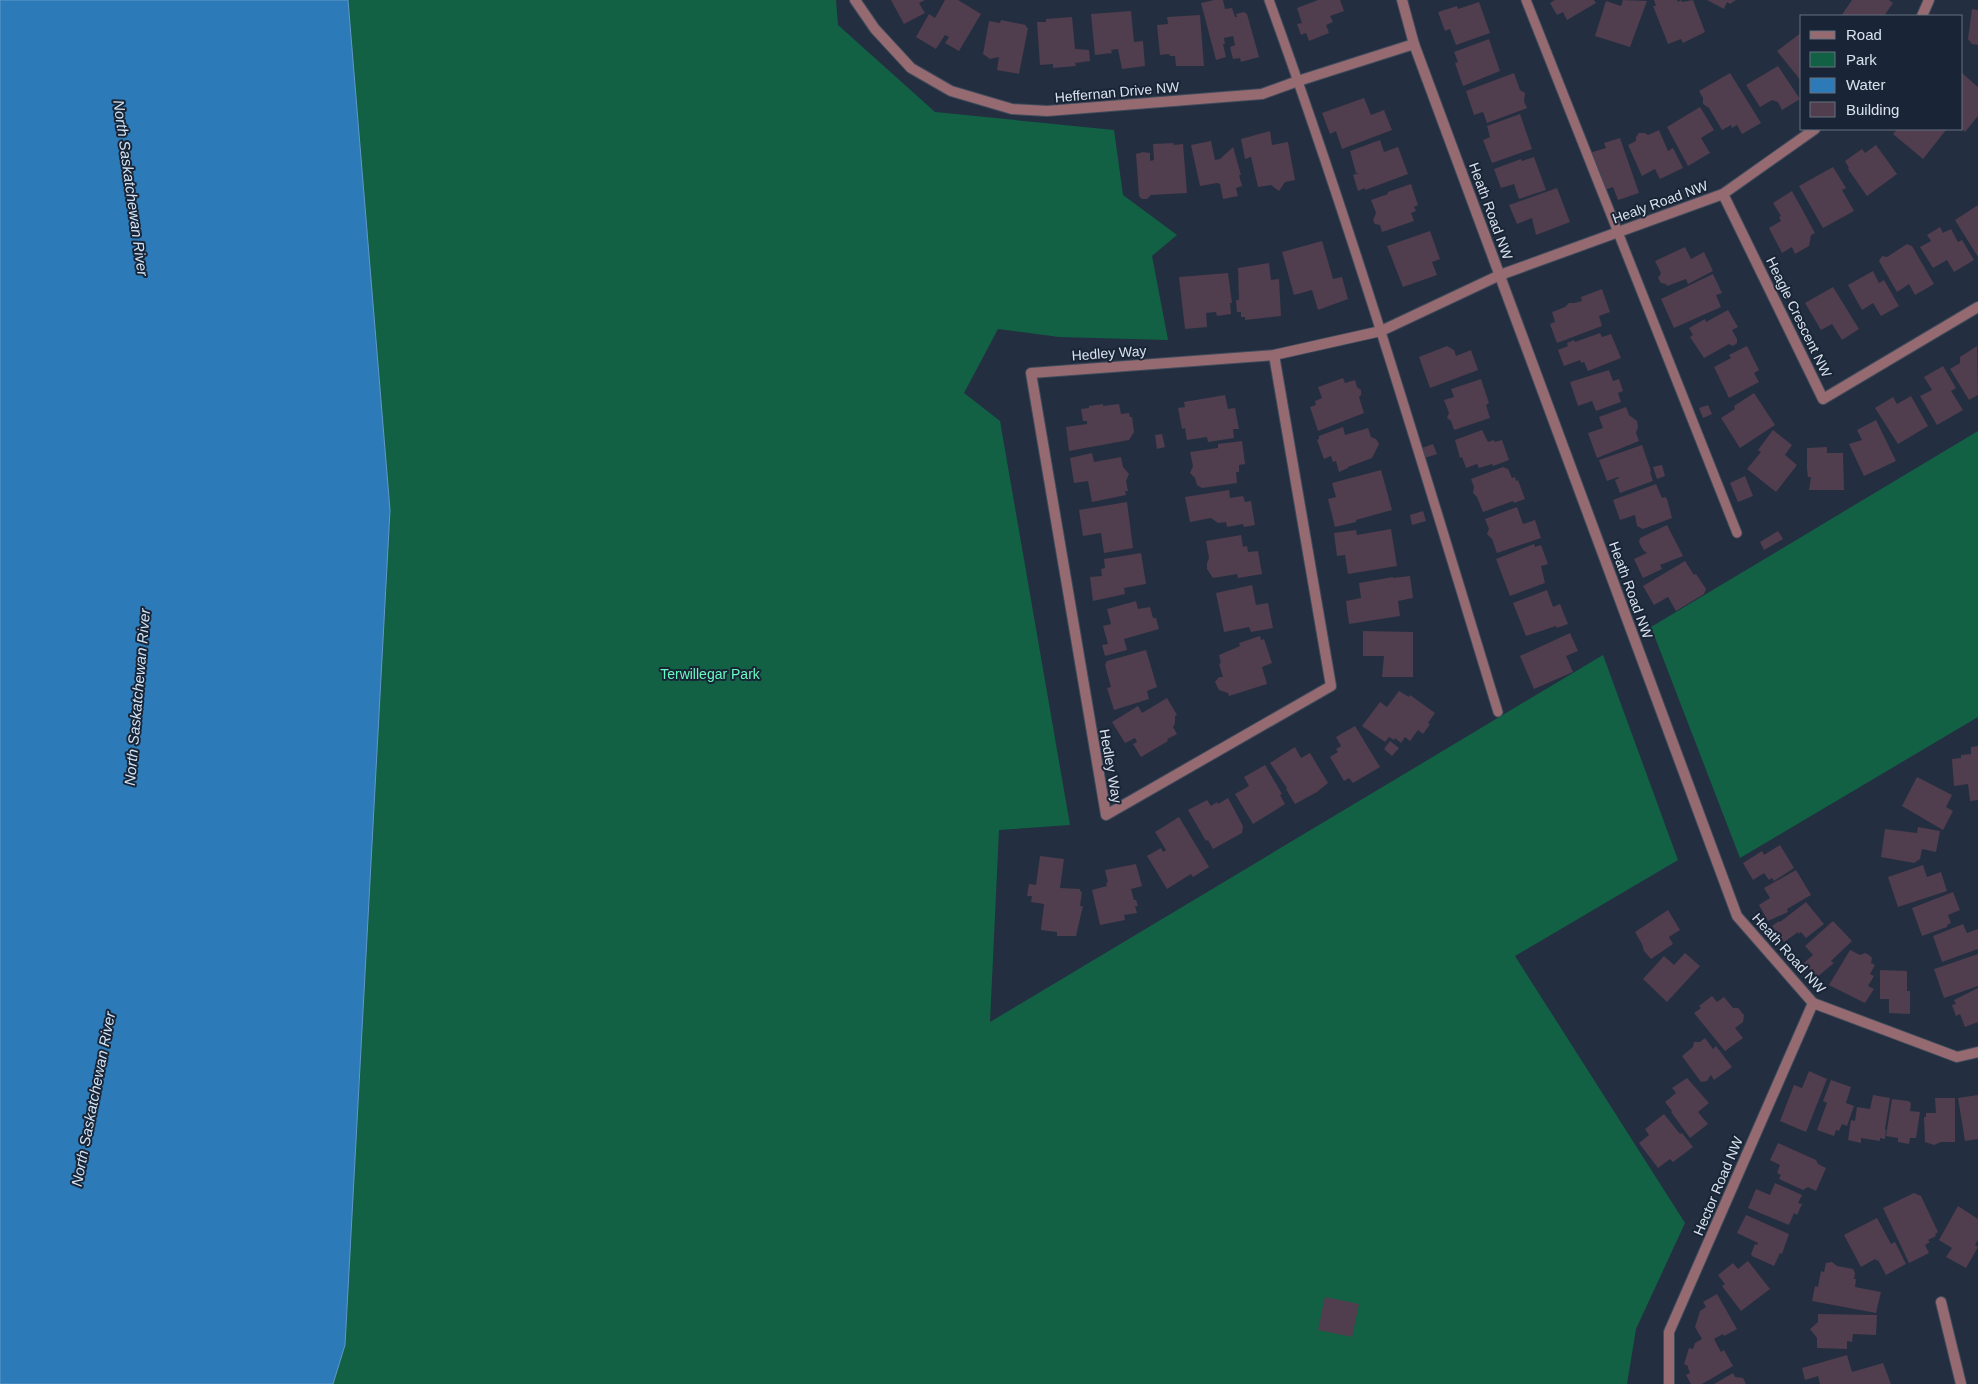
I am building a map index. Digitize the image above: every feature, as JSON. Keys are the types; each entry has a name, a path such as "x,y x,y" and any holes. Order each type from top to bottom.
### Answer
{"street":[{"name":"Heffernan Drive NW","path":"855,0 875,29 911,68 951,91 1012,109 1047,111 1262,94 1414,44"},
{"name":"Heath Road NW","path":"1402,0 1414,44 1737,916 1813,1003 1957,1057 1978,1052"},
{"path":"1922,15 1930,0"},
{"name":"Healy Road NW","path":"1500,275 1723,194 1814,130"},
{"name":"Heagle Crescent NW","path":"1723,194 1823,399 1978,307"},
{"name":"Hedley Way","path":"1274,355 1331,686 1106,815 1031,373 1274,355 1381,331 1500,275"},
{"name":"Hector Road NW","path":"1669,1384 1669,1332 1813,1003"},
{"path":"1941,1302 1961,1384"}],"lane":[{"path":"1269,0 1298,81 1381,331 1498,712"},
{"path":"1526,0 1737,533"}],"green space":[{"name":"Terwillegar Park","path":"348,0 836,0 838,25 935,112 1114,130 1123,195 1177,235 1152,256 1168,340 1059,337 998,329 964,393 1000,421 1070,825 999,830 990,1022 1603,655 1678,860 1515,956 1685,1223 1636,1329 1627,1384 333,1384 345,1345 390,510"},
{"path":"1978,431 1978,717 1740,858 1651,627"}],"water":[{"name":"North Saskatchewan River","path":"0,0 348,0 390,510 345,1345 333,1384 0,1384"}],"building":[{"path":"891,0 925,0 919,3 925,13 904,24"},
{"path":"945,0 958,0 981,14 959,51 945,43 949,37 945,35 936,49 916,37 929,14 935,18"},
{"path":"1223,0 1225,9 1232,8 1235,17 1237,17 1236,14 1244,12 1247,14 1259,57 1241,62 1240,58 1233,59 1230,47 1235,45 1233,36 1224,38 1225,44 1223,44 1226,57 1216,60 1201,3"},
{"path":"1318,0 1340,0 1344,11 1330,16 1333,22 1326,25 1329,33 1309,41 1306,33 1301,35 1297,24 1302,23 1297,8"},
{"path":"1555,0 1594,0 1596,3 1567,20 1563,12 1557,15 1550,3"},
{"path":"1623,0 1647,1 1630,47 1595,36 1606,1 1621,6"},
{"path":"1654,0 1677,0 1678,2 1681,0 1682,2 1693,0 1705,32 1683,43 1681,39 1668,44 1653,6 1656,6"},
{"path":"1707,0 1736,0 1730,4 1727,2 1724,9"},
{"path":"1852,0 1889,0 1893,3 1885,15 1842,15"},
{"path":"1479,2 1490,33 1456,45 1450,29 1445,31 1438,12 1457,6 1458,9"},
{"path":"1972,9 1978,10 1978,45 1972,44 1968,39"},
{"path":"1131,11 1134,42 1143,41 1145,66 1122,69 1118,49 1111,50 1112,53 1095,55 1091,14"},
{"path":"1200,15 1204,66 1176,66 1175,56 1170,56 1169,54 1160,55 1157,25 1168,24 1167,17"},
{"path":"1072,17 1075,49 1089,50 1090,61 1075,63 1076,66 1053,68 1053,64 1040,65 1037,22 1046,22 1046,19"},
{"path":"1001,20 1026,25 1028,28 1019,74 997,70 999,57 990,59 983,54 989,21 1000,23"},
{"path":"1800,34 1800,80 1777,51"},
{"path":"1489,39 1500,71 1463,86 1455,63 1458,62 1454,52"},
{"path":"1778,66 1800,99 1782,110 1778,102 1772,100 1760,107 1746,85"},
{"path":"1514,73 1520,90 1525,93 1524,101 1527,108 1487,123 1483,112 1474,115 1466,91"},
{"path":"1730,73 1761,123 1742,134 1737,125 1732,128 1731,125 1722,130 1709,108 1703,104 1703,98 1699,91"},
{"path":"1963,74 1978,87 1978,116 1965,132 1963,130"},
{"path":"1364,98 1371,115 1384,110 1392,130 1342,149 1336,131 1330,134 1322,113"},
{"path":"1700,107 1714,130 1701,138 1710,153 1688,166 1667,127"},
{"path":"1520,114 1532,149 1492,163 1483,140 1490,137 1487,126"},
{"path":"1659,130 1668,151 1673,148 1683,168 1660,179 1655,169 1642,176 1628,145 1636,141 1639,133 1648,135"},
{"path":"1896,130 1946,130 1923,159 1893,134"},
{"path":"1270,131 1272,145 1288,142 1295,180 1285,182 1279,191 1271,185 1258,187 1251,157 1245,159 1241,139"},
{"path":"1620,138 1639,193 1618,200 1613,187 1602,191 1589,153 1606,148 1604,143"},
{"path":"1380,140 1384,152 1398,147 1408,174 1358,191 1353,175 1359,173 1356,173 1350,151"},
{"path":"1211,141 1215,160 1220,159 1233,147 1241,175 1239,175 1242,186 1236,188 1238,196 1223,199 1220,184 1217,183 1200,186 1191,145"},
{"path":"1173,143 1174,145 1183,144 1187,193 1151,195 1147,199 1142,199 1139,196 1136,154 1150,153 1150,161 1154,160 1153,144"},
{"path":"1876,145 1897,174 1867,196 1848,169 1845,161 1862,149 1865,153"},
{"path":"1534,157 1546,190 1519,199 1514,184 1501,188 1494,169 1521,159 1522,161"},
{"path":"1833,167 1846,188 1842,190 1854,211 1823,228 1799,186"},
{"path":"1411,184 1418,205 1414,207 1416,211 1411,213 1414,221 1382,232 1380,225 1375,224 1373,220 1376,213 1371,200"},
{"path":"1557,188 1570,222 1536,235 1532,218 1517,224 1509,205"},
{"path":"1792,191 1815,233 1811,235 1809,246 1795,254 1792,247 1782,253 1769,228 1781,221 1779,217 1781,216 1773,203"},
{"path":"1978,205 1978,257 1955,220"},
{"path":"1940,227 1943,233 1951,229 1958,242 1962,240 1974,260 1954,272 1947,260 1933,268 1920,247 1931,241 1927,235"},
{"path":"1430,231 1440,259 1432,262 1437,275 1403,287 1387,246"},
{"path":"1322,241 1333,279 1342,277 1348,299 1318,310 1312,290 1294,295 1282,252"},
{"path":"1907,244 1912,246 1934,284 1915,295 1909,284 1897,292 1879,261 1882,256 1887,257"},
{"path":"1685,247 1691,259 1704,252 1713,271 1688,284 1686,279 1667,286 1661,283 1658,278 1661,273 1655,261"},
{"path":"1269,263 1271,280 1279,279 1281,316 1245,320 1245,317 1241,317 1241,312 1237,312 1236,300 1239,300 1238,268"},
{"path":"1873,271 1879,283 1884,280 1899,306 1881,316 1873,303 1862,310 1848,285"},
{"path":"1228,273 1232,303 1230,303 1231,314 1217,316 1216,312 1206,313 1207,327 1185,329 1179,277"},
{"path":"1713,274 1722,293 1716,295 1721,307 1674,328 1661,299"},
{"path":"1833,287 1859,329 1842,340 1832,324 1821,330 1805,303"},
{"path":"1602,289 1610,312 1599,316 1602,326 1557,343 1550,324 1555,322 1552,312 1565,307 1569,303 1582,301 1581,297"},
{"path":"1728,310 1738,327 1732,330 1737,343 1733,346 1729,344 1704,358 1690,337 1693,335 1689,328 1705,319 1706,322"},
{"path":"1600,333 1602,337 1611,334 1621,358 1588,371 1584,362 1581,363 1580,360 1564,366 1558,350 1568,346 1567,343 1574,340 1575,342"},
{"path":"1447,346 1454,350 1456,356 1471,350 1478,370 1430,388 1419,357"},
{"path":"1747,346 1759,370 1754,373 1759,382 1729,398 1714,367 1731,358 1729,355"},
{"path":"1977,346 1978,395 1969,400 1950,369 1960,363 1960,357"},
{"path":"1943,366 1956,388 1951,391 1963,410 1937,425 1920,396 1932,390 1924,377"},
{"path":"1609,370 1613,381 1619,379 1623,391 1618,393 1621,402 1596,411 1592,401 1578,406 1570,382"},
{"path":"1343,378 1345,383 1355,380 1357,387 1361,390 1359,397 1364,413 1318,431 1310,407 1316,405 1315,401 1322,398 1318,387"},
{"path":"1481,379 1489,403 1486,405 1490,418 1454,430 1451,421 1447,418 1449,413 1444,400 1454,397 1451,389"},
{"path":"1754,393 1775,425 1740,448 1721,418 1735,409 1734,406"},
{"path":"1225,395 1228,409 1235,408 1239,429 1233,429 1234,438 1208,442 1207,437 1187,440 1185,428 1182,429 1178,408 1185,407 1184,402"},
{"path":"1911,396 1928,426 1898,444 1875,408 1893,397 1897,404"},
{"path":"1103,404 1103,406 1119,404 1121,414 1129,413 1130,417 1132,417 1134,432 1129,440 1069,451 1066,427 1087,424 1087,421 1083,421 1081,409"},
{"path":"1708,405 1712,414 1703,418 1699,408"},
{"path":"1626,407 1629,415 1637,421 1636,433 1639,441 1597,458 1588,433 1603,428 1599,417"},
{"path":"1876,420 1896,461 1864,476 1849,444 1862,440 1857,430"},
{"path":"1343,427 1345,435 1368,428 1371,437 1376,439 1379,444 1372,458 1339,472 1336,461 1333,462 1331,456 1324,459 1317,440 1319,436"},
{"path":"1482,430 1488,442 1502,440 1509,460 1493,466 1492,464 1479,468 1477,464 1466,468 1462,457 1460,458 1455,440"},
{"path":"1773,430 1792,445 1785,455 1797,465 1776,492 1747,469 1761,452 1758,450"},
{"path":"1162,434 1165,447 1157,449 1155,435"},
{"path":"1242,441 1245,464 1239,465 1239,472 1236,472 1237,483 1202,488 1197,485 1195,478 1190,473 1193,466 1190,452 1218,448 1218,444"},
{"path":"1433,444 1437,454 1425,458 1422,448"},
{"path":"1642,445 1653,481 1620,493 1615,480 1619,478 1607,481 1599,460"},
{"path":"1827,447 1827,453 1843,453 1844,490 1809,490 1811,477 1808,477 1807,448"},
{"path":"1092,453 1094,462 1121,457 1123,467 1129,474 1126,481 1128,491 1125,491 1126,495 1092,502 1088,481 1074,483 1070,458"},
{"path":"1662,465 1665,476 1657,479 1653,467"},
{"path":"1503,467 1508,469 1512,478 1515,477 1516,481 1518,480 1525,499 1514,503 1513,501 1483,512 1477,497 1473,493 1474,487 1471,479"},
{"path":"1381,470 1392,510 1335,527 1328,499 1336,497 1332,483"},
{"path":"1745,476 1753,496 1738,502 1730,483"},
{"path":"1656,484 1662,498 1665,497 1667,499 1672,518 1643,529 1637,526 1635,515 1620,520 1613,500"},
{"path":"1229,490 1230,498 1243,496 1245,502 1251,501 1255,525 1244,527 1243,524 1227,527 1226,522 1218,523 1211,518 1190,522 1185,497"},
{"path":"1127,502 1133,548 1104,553 1101,533 1083,536 1079,510"},
{"path":"1517,507 1523,524 1535,520 1541,538 1497,553 1492,539 1487,534 1489,529 1485,519"},
{"path":"1423,511 1426,521 1412,525 1410,515"},
{"path":"1667,525 1683,556 1660,565 1662,569 1643,578 1634,559 1647,553 1639,542 1640,538"},
{"path":"1391,529 1397,566 1348,574 1345,555 1337,556 1334,533 1356,530 1357,535"},
{"path":"1778,531 1783,539 1764,550 1760,542"},
{"path":"1241,535 1243,547 1247,546 1248,552 1258,551 1262,574 1238,578 1237,574 1213,578 1207,569 1209,558 1206,541"},
{"path":"1534,544 1535,547 1541,545 1548,564 1541,566 1545,583 1510,596 1496,559"},
{"path":"1141,553 1146,584 1124,588 1125,594 1093,601 1090,577 1102,576 1101,569 1105,568 1104,559"},
{"path":"1685,561 1706,589 1704,594 1676,611 1668,597 1654,605 1643,586"},
{"path":"1410,576 1413,598 1398,601 1400,616 1349,624 1346,601 1361,598 1359,583"},
{"path":"1252,585 1256,605 1268,603 1273,628 1251,632 1249,627 1224,632 1216,593"},
{"path":"1547,590 1553,607 1560,604 1568,624 1526,636 1513,603"},
{"path":"1136,601 1138,609 1150,607 1159,629 1124,639 1127,650 1105,656 1102,645 1108,644 1103,626 1111,624 1107,609"},
{"path":"1363,631 1413,632 1413,677 1382,677 1384,656 1363,656"},
{"path":"1570,633 1578,651 1566,656 1573,672 1534,689 1520,656"},
{"path":"1260,636 1261,640 1264,639 1272,663 1262,667 1267,684 1229,696 1228,693 1219,690 1215,682 1219,677 1223,677 1219,664 1221,663 1219,655 1240,646 1239,643"},
{"path":"1146,650 1157,687 1147,691 1149,699 1114,710 1107,688 1111,687 1105,665 1107,661"},
{"path":"1399,691 1409,697 1410,695 1435,713 1423,734 1418,730 1410,741 1405,737 1401,743 1395,738 1394,740 1389,737 1385,742 1362,726 1380,702 1387,707"},
{"path":"1167,698 1177,715 1175,716 1173,727 1177,734 1141,757 1133,744 1137,742 1135,738 1125,743 1112,722 1138,706 1142,713"},
{"path":"1355,726 1380,767 1353,783 1349,778 1344,781 1330,757 1338,752 1336,749 1341,746 1336,737"},
{"path":"1390,741 1399,748 1392,756 1384,749"},
{"path":"1978,746 1978,800 1970,801 1968,784 1954,786 1952,759 1961,758 1961,755 1971,754 1971,747"},
{"path":"1295,747 1301,758 1310,753 1328,783 1317,792 1295,804 1270,763"},
{"path":"1265,765 1282,794 1280,795 1285,804 1253,824 1235,794 1249,786 1244,777"},
{"path":"1917,777 1952,795 1946,807 1953,811 1943,830 1902,806"},
{"path":"1228,798 1243,826 1242,833 1213,849 1208,840 1206,841 1188,810 1207,800 1211,806"},
{"path":"1179,817 1209,867 1193,877 1191,874 1167,889 1147,856 1161,848 1163,852 1166,850 1155,832"},
{"path":"1918,827 1940,831 1936,852 1922,849 1920,859 1914,863 1881,857 1885,829 1917,833"},
{"path":"1780,845 1794,868 1774,881 1772,878 1769,880 1764,873 1753,880 1743,863 1762,851 1764,855"},
{"path":"1040,856 1064,859 1060,888 1080,889 1082,892 1080,906 1083,906 1076,936 1057,936 1057,932 1041,930 1044,904 1031,902 1032,896 1027,896 1029,884 1036,885"},
{"path":"1136,864 1142,886 1131,889 1138,906 1135,906 1137,913 1124,915 1125,920 1100,925 1092,890 1107,886 1105,870"},
{"path":"1923,865 1927,877 1941,872 1947,891 1898,907 1888,877"},
{"path":"1796,870 1811,895 1787,909 1788,912 1768,921 1759,905 1770,898 1764,888"},
{"path":"1953,892 1960,910 1948,915 1951,923 1947,927 1922,936 1912,908"},
{"path":"1806,902 1824,924 1806,938 1801,932 1799,934 1798,932 1784,942 1772,926"},
{"path":"1668,910 1680,930 1669,937 1673,944 1651,959 1644,951 1635,932"},
{"path":"1833,921 1852,941 1831,961 1834,963 1817,977 1804,963 1813,955 1805,946"},
{"path":"1963,924 1967,933 1978,929 1978,949 1942,962 1933,936"},
{"path":"1850,950 1860,955 1865,953 1869,955 1872,958 1871,963 1875,965 1870,974 1874,976 1868,986 1874,989 1865,1003 1829,985"},
{"path":"1685,953 1700,966 1667,1002 1643,979 1664,956 1674,965"},
{"path":"1978,954 1978,986 1944,998 1934,969"},
{"path":"1880,970 1907,971 1907,991 1910,991 1910,1014 1889,1013 1889,999 1880,999"},
{"path":"1978,988 1978,1022 1965,1027 1960,1014 1956,1016 1952,1005 1956,1004 1954,1000"},
{"path":"1712,996 1717,1002 1724,997 1733,1008 1738,1008 1744,1015 1743,1022 1735,1028 1743,1038 1725,1051 1694,1013 1701,1008 1699,1006"},
{"path":"1705,1038 1713,1049 1716,1046 1732,1067 1714,1080 1711,1075 1707,1081 1701,1082 1682,1056 1693,1047 1694,1042 1700,1042"},
{"path":"1809,1071 1827,1079 1806,1132 1780,1121 1794,1085 1802,1088"},
{"path":"1687,1078 1709,1103 1698,1112 1708,1124 1690,1138 1665,1102 1676,1093 1672,1088"},
{"path":"1831,1080 1851,1087 1846,1103 1854,1106 1847,1126 1842,1124 1839,1131 1836,1130 1834,1136 1817,1130 1827,1103 1823,1101"},
{"path":"1873,1095 1890,1098 1885,1139 1880,1138 1880,1141 1861,1138 1861,1143 1848,1140 1851,1120 1855,1121 1857,1107 1870,1109"},
{"path":"1978,1095 1978,1139 1965,1141 1958,1098"},
{"path":"1935,1098 1955,1098 1955,1142 1941,1142 1934,1145 1925,1142 1924,1117 1926,1117 1926,1113 1936,1113"},
{"path":"1892,1099 1908,1101 1911,1103 1910,1111 1920,1112 1916,1138 1910,1138 1909,1144 1898,1142 1898,1138 1886,1136"},
{"path":"1664,1114 1693,1147 1673,1162 1670,1159 1658,1168 1639,1143 1649,1135 1645,1129"},
{"path":"1778,1143 1816,1160 1818,1164 1826,1168 1816,1191 1808,1187 1803,1190 1779,1179 1781,1175 1777,1173 1780,1165 1770,1160"},
{"path":"1775,1183 1802,1195 1798,1203 1802,1204 1797,1215 1794,1213 1789,1225 1748,1208 1756,1189 1770,1195"},
{"path":"1914,1193 1921,1196 1938,1232 1925,1245 1929,1253 1909,1263 1883,1208"},
{"path":"1958,1206 1978,1219 1978,1240 1975,1245 1978,1247 1966,1268 1946,1257 1952,1248 1939,1240"},
{"path":"1746,1215 1789,1234 1782,1254 1780,1253 1774,1266 1752,1256 1755,1244 1757,1245 1758,1243 1737,1233"},
{"path":"1877,1218 1891,1244 1895,1242 1906,1264 1886,1275 1878,1260 1875,1259 1861,1267 1844,1235"},
{"path":"1748,1261 1770,1289 1741,1311 1722,1286 1725,1284 1718,1275 1733,1263 1738,1269"},
{"path":"1832,1262 1837,1266 1853,1269 1855,1273 1854,1279 1856,1279 1855,1287 1881,1292 1876,1313 1812,1301 1815,1286 1818,1287 1821,1271 1824,1272 1826,1263"},
{"path":"1717,1294 1737,1329 1714,1339 1721,1352 1724,1350 1733,1366 1702,1384 1691,1384 1686,1375 1690,1373 1688,1366 1684,1364 1689,1348 1693,1349 1695,1343 1702,1339 1695,1327 1700,1311 1706,1307 1703,1302"},
{"path":"1325,1297 1359,1304 1352,1337 1318,1330"},
{"path":"1818,1314 1877,1315 1876,1335 1853,1334 1852,1342 1847,1341 1847,1349 1817,1348 1817,1338 1810,1329 1818,1322"},
{"path":"1847,1355 1852,1372 1883,1363 1891,1384 1820,1384 1818,1376 1805,1380 1802,1368"},
{"path":"1733,1373 1735,1377 1743,1378 1746,1384 1714,1384"}]}
